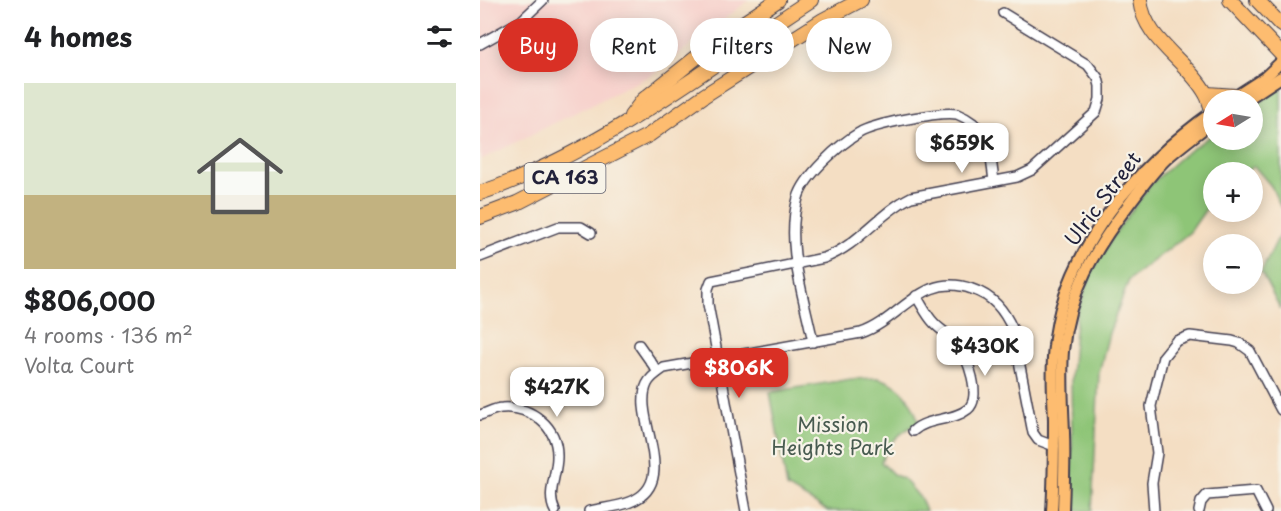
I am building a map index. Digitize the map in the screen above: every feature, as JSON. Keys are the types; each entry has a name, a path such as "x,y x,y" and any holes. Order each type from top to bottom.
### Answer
{"highway":[{"path":"626,122 643,100 722,37 778,0"},
{"name":"CA 163","path":"480,193 521,178 626,122 811,0"},
{"name":"CA 163","path":"480,217 517,203 649,135 705,95 814,26 861,0"},
{"path":"1140,0 1142,15 1150,28 1204,90"},
{"path":"1230,0 1281,54"},
{"path":"1257,0 1281,25"}],"main road":[{"path":"1249,90 1281,62"},
{"path":"1255,90 1281,77"},
{"name":"Ulric Street","path":"1052,511 1054,346 1062,300 1070,279 1094,236 1138,176 1152,161 1203,123"},
{"name":"Ulric Street","path":"1063,511 1064,349 1067,323 1075,296 1087,267 1103,239 1166,159 1203,124"},
{"path":"1064,433 1054,446 1064,467"}],"street":[{"path":"480,44 520,21 543,0"},
{"path":"746,511 708,304 708,289 713,280 797,265 837,254 896,205 911,197 1017,177 1040,165 1096,112 1101,99 1098,78 1088,65 1003,13"},
{"path":"813,342 797,265 793,220 798,196 816,168 860,132 943,113 959,115 974,123 986,137 994,181"},
{"path":"480,257 558,227 581,227 591,233"},
{"path":"589,511 631,502 643,494 651,482 655,466 644,394 648,381 664,368 861,333 874,329 916,296 932,287 950,284 980,291 997,304 1006,316 1013,330 1033,433 1038,440 1054,446"},
{"path":"913,431 918,426 957,417 970,408 975,396 967,360 957,344 933,323 916,296"},
{"path":"1154,511 1152,483 1157,453 1151,406 1163,357 1176,341 1190,336 1232,340 1250,351 1281,410"},
{"path":"639,345 658,372"},
{"path":"480,415 500,408 520,409 542,419 557,449 551,496 555,511"},
{"path":"1199,510 1201,502 1207,495 1250,490 1258,494 1266,511"}],"shaded area":[{"path":"480,0 749,0 726,18 690,18 690,45 678,55 678,18 590,18 590,72 656,72 480,160"}],"green space":[{"path":"1281,88 1281,208 1271,186 1263,177 1263,162 1203,162 1203,213 1190,232 1129,280 1109,333 1099,373 1092,511 1071,511 1071,376 1077,313 1091,273 1116,232 1151,184 1183,155 1203,141 1203,150 1263,150 1263,100"},
{"path":"1281,232 1281,310 1263,276 1263,268"},
{"name":"Mission Heights Park","path":"878,378 894,384 905,394 919,423 896,438 887,449 881,462 893,474 904,479 921,499 926,511 828,511 787,487 770,392 851,379"}]}
